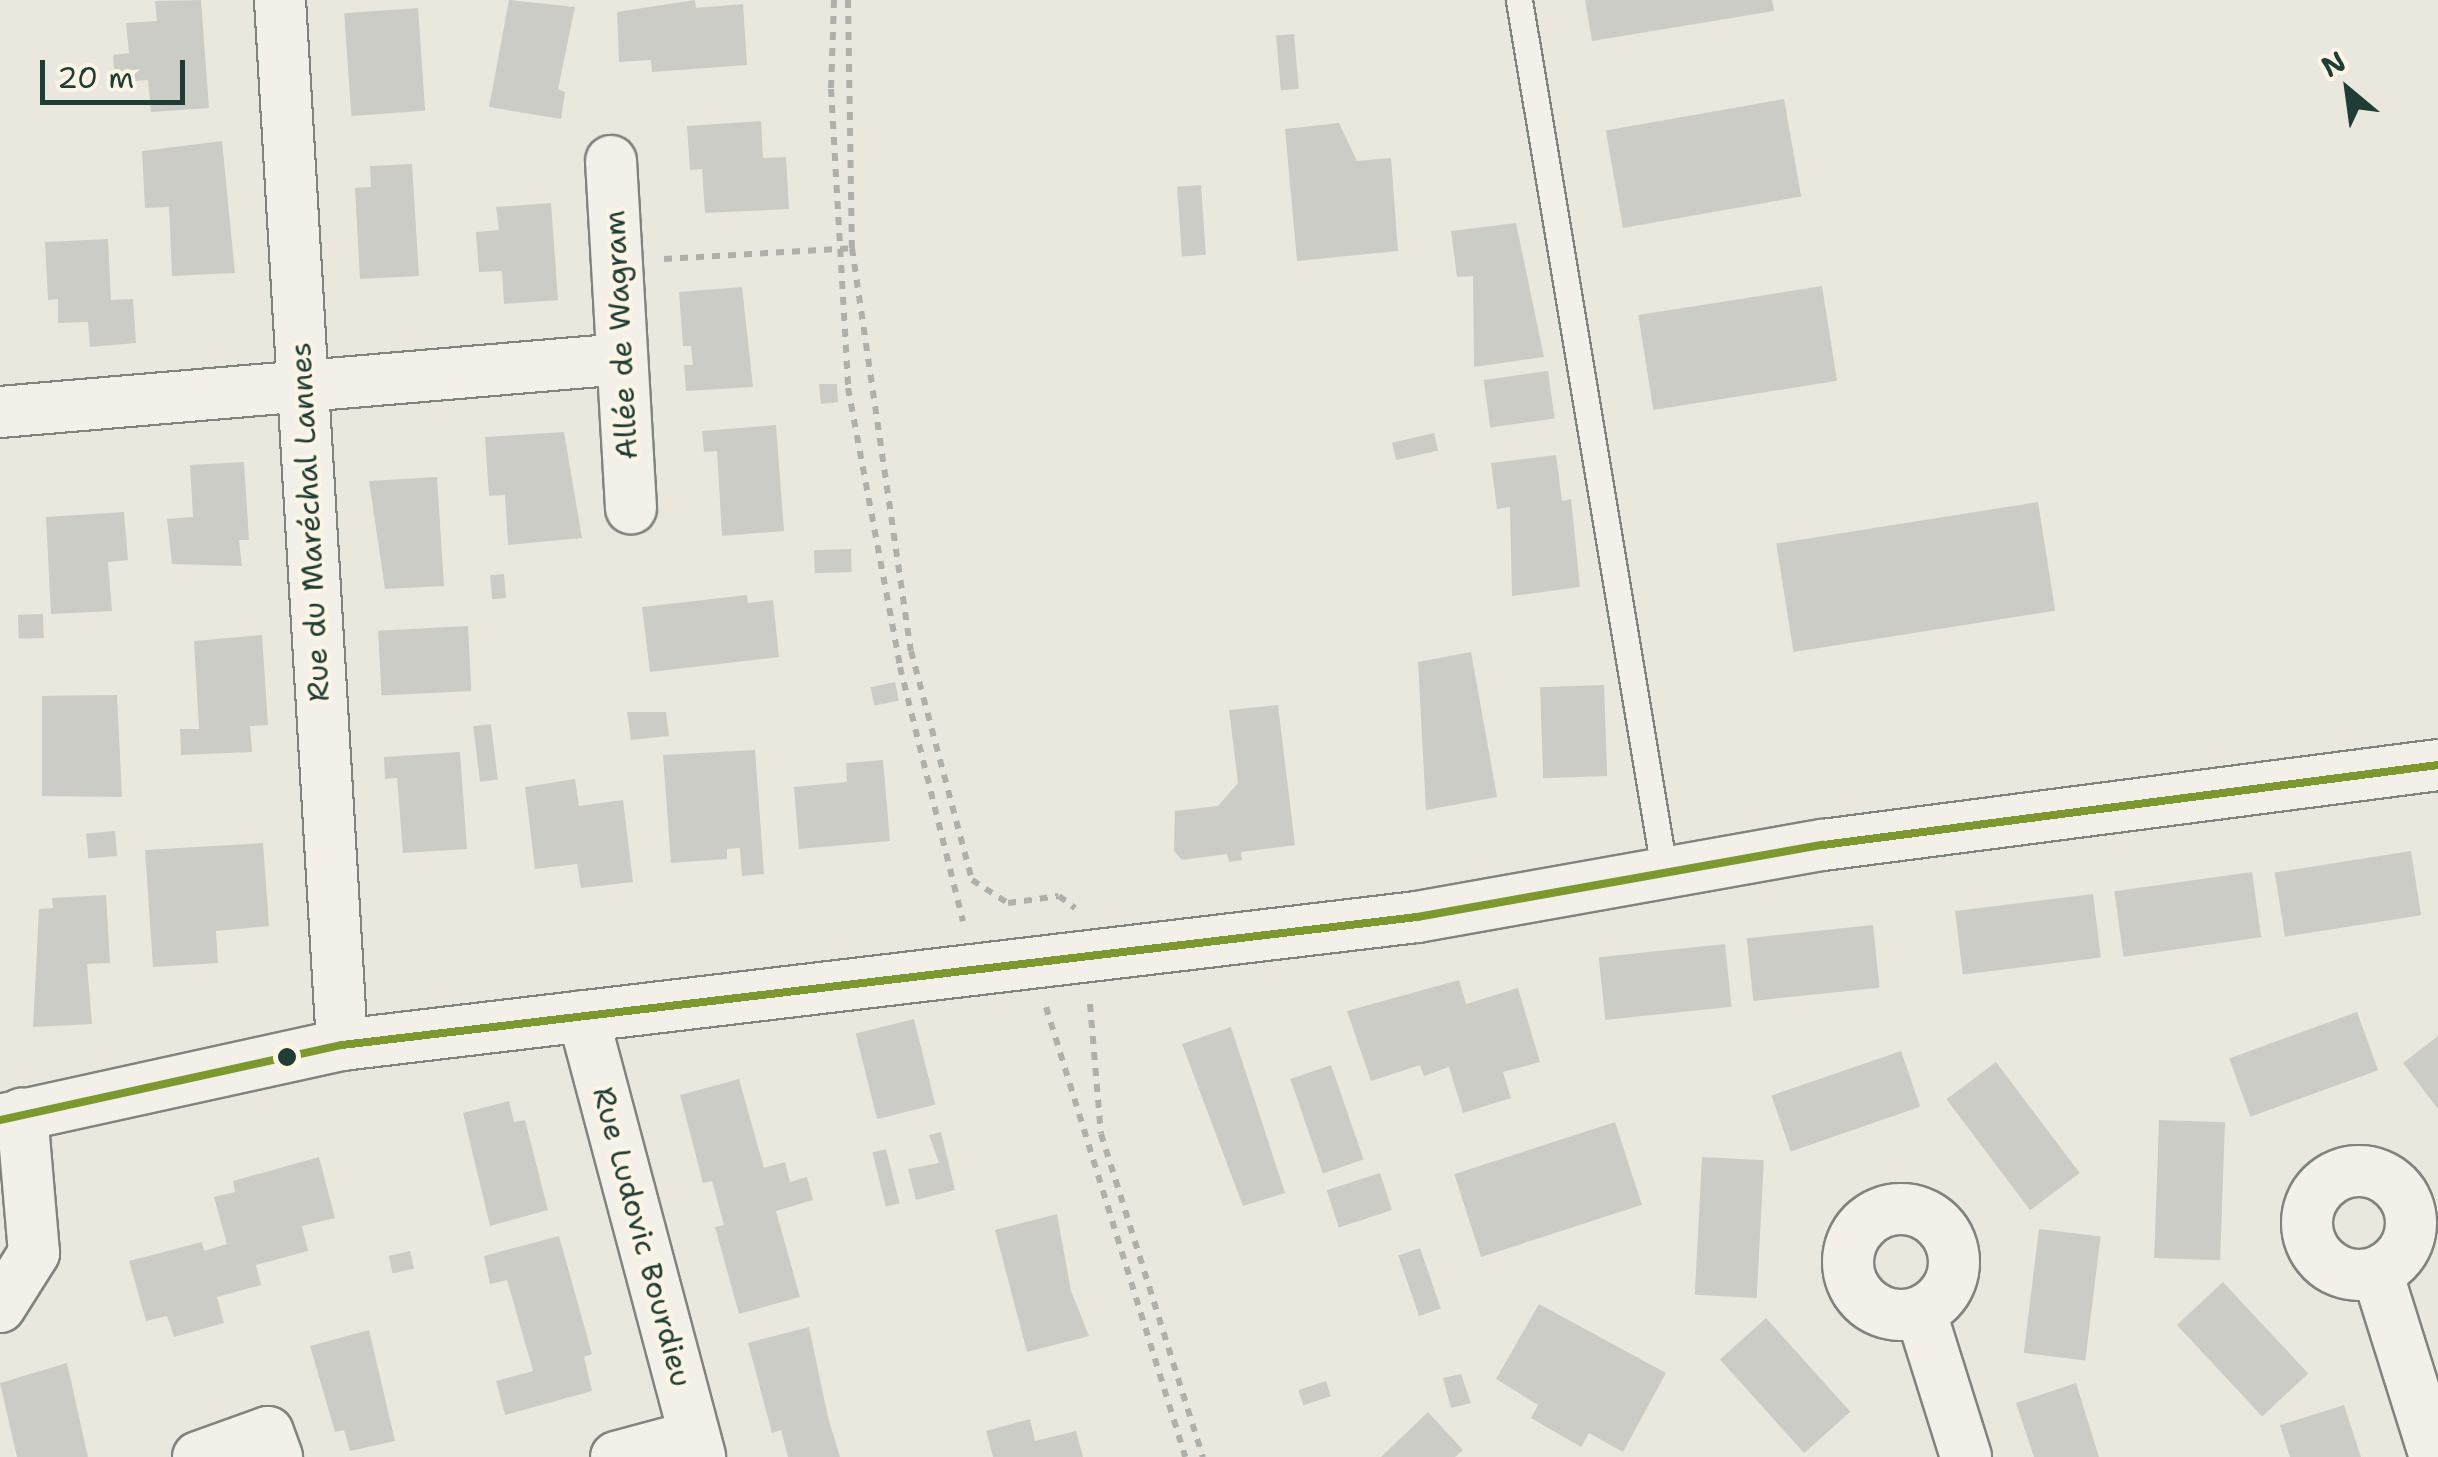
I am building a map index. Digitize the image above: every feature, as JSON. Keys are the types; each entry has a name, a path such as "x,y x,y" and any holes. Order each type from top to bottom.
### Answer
{"street":[{"name":"Rue du Maréchal Lannes","path":"280,0 342,1045"},
{"name":"Allée de Wagram","path":"611,161 631,508"},
{"path":"0,412 622,359"},
{"path":"0,1307 34,1253 11,1117 342,1045 1417,917 1664,869 2438,764"},
{"name":"Rue Ludovic Bourdieu","path":"583,1016 697,1446"},
{"path":"2377,1272 2435,1457"},
{"path":"1921,1312 1966,1457"},
{"path":"198,1457 268,1432 277,1457"},
{"path":"616,1457 697,1446"}],"lane":[{"path":"1519,0 1664,869"}],"path":[{"path":"834,0 839,249 867,509 967,939"},
{"path":"848,0 852,248 912,651 972,880 1008,903 1059,896 1075,908 1084,954 1100,1134 1203,1457"},
{"path":"617,261 852,248"},
{"path":"1043,996 1185,1457"}],"building":[{"path":"201,0 209,108 151,112 148,80 115,83 113,55 129,53 126,23 157,21 155,1"},
{"path":"509,0 575,7 558,89 565,92 561,119 489,107"},
{"path":"695,0 696,8 743,4 747,65 652,72 651,60 619,62 617,12"},
{"path":"1585,0 1772,0 1774,11 1592,41"},
{"path":"418,8 425,111 351,116 344,13"},
{"path":"1294,34 1299,89 1281,90 1276,36"},
{"path":"1784,99 1801,196 1623,228 1606,130"},
{"path":"761,121 763,158 786,157 789,209 705,213 702,169 690,170 687,126"},
{"path":"1339,123 1357,161 1391,158 1398,251 1297,261 1285,129"},
{"path":"222,141 235,273 172,276 169,207 145,208 142,151"},
{"path":"412,164 419,276 360,279 355,188 371,187 370,166"},
{"path":"1201,185 1206,255 1182,257 1177,187"},
{"path":"551,203 558,300 504,304 502,271 479,272 476,232 499,230 496,207"},
{"path":"1516,223 1544,357 1474,367 1473,276 1457,277 1451,231"},
{"path":"108,239 111,300 133,299 136,343 90,347 88,322 58,323 58,299 48,300 45,242"},
{"path":"1822,286 1837,381 1653,410 1638,315"},
{"path":"742,287 753,387 686,391 684,365 693,365 691,346 683,346 679,292"},
{"path":"1548,371 1555,419 1490,428 1484,380"},
{"path":"819,384 837,384 838,402 821,404"},
{"path":"776,425 784,531 722,536 717,451 704,452 702,431"},
{"path":"564,432 582,538 508,545 505,495 489,496 485,437"},
{"path":"1434,433 1438,451 1396,460 1392,443"},
{"path":"1556,455 1562,501 1571,499 1580,587 1512,596 1510,507 1497,509 1491,463"},
{"path":"244,462 249,540 239,540 242,566 172,564 167,519 193,517 190,465"},
{"path":"437,477 444,586 385,589 369,481"},
{"path":"2038,502 2055,611 1793,652 1776,543"},
{"path":"124,512 128,560 108,562 112,611 51,614 46,517"},
{"path":"851,549 852,572 815,573 814,550"},
{"path":"504,574 506,598 492,599 490,575"},
{"path":"747,595 748,603 773,600 779,657 650,672 642,607"},
{"path":"43,614 44,638 19,639 18,615"},
{"path":"468,626 471,691 382,696 378,631"},
{"path":"262,635 268,725 250,726 252,752 181,755 180,729 199,729 194,641"},
{"path":"1471,652 1497,797 1426,810 1418,662"},
{"path":"895,682 899,701 874,706 871,687"},
{"path":"1604,685 1607,776 1543,778 1540,687"},
{"path":"117,695 122,797 42,796 42,696"},
{"path":"1278,705 1295,845 1241,852 1242,860 1229,862 1227,854 1182,860 1174,851 1175,811 1218,806 1238,783 1229,710"},
{"path":"627,712 666,712 669,736 631,740"},
{"path":"491,724 498,780 480,782 473,726"},
{"path":"755,750 764,874 742,876 740,848 727,849 727,859 671,863 663,755"},
{"path":"460,752 467,849 403,853 397,778 385,779 384,757"},
{"path":"883,760 890,841 799,849 794,787 847,782 846,763"},
{"path":"575,779 579,806 623,800 633,882 581,888 577,864 535,869 525,787"},
{"path":"115,831 117,856 88,858 86,834"},
{"path":"263,843 269,926 216,931 218,963 153,967 145,850"},
{"path":"2411,851 2421,915 2285,937 2275,873"},
{"path":"2252,872 2261,937 2124,957 2114,891"},
{"path":"2093,894 2101,958 1963,974 1955,911"},
{"path":"106,895 110,963 87,964 92,1024 33,1027 39,909 53,908 52,898"},
{"path":"1873,925 1880,988 1753,1001 1747,938"},
{"path":"1725,944 1732,1007 1605,1020 1599,957"},
{"path":"1459,980 1466,1004 1518,988 1540,1062 1503,1072 1511,1098 1463,1113 1449,1067 1424,1076 1420,1065 1371,1081 1347,1011"},
{"path":"2357,1012 2378,1070 2250,1117 2229,1059"},
{"path":"914,1019 935,1104 877,1119 856,1034"},
{"path":"1231,1027 1285,1193 1243,1206 1182,1044"},
{"path":"2438,1036 2438,1109 2403,1063"},
{"path":"1901,1051 1920,1107 1791,1151 1771,1096"},
{"path":"1996,1062 2080,1173 2030,1210 1946,1099"},
{"path":"1331,1065 1364,1160 1323,1174 1290,1079"},
{"path":"739,1079 764,1168 785,1162 790,1182 807,1177 813,1200 776,1211 800,1297 739,1314 715,1227 724,1225 712,1181 703,1183 680,1095"},
{"path":"509,1101 514,1122 525,1120 548,1210 490,1226 463,1113"},
{"path":"2159,1120 2225,1122 2220,1260 2154,1258"},
{"path":"1615,1122 1642,1205 1481,1257 1454,1174"},
{"path":"941,1132 955,1190 916,1200 908,1169 939,1163 929,1135"},
{"path":"886,1149 900,1203 886,1207 872,1152"},
{"path":"319,1157 335,1218 302,1226 308,1251 256,1265 261,1285 217,1297 224,1323 174,1337 167,1316 146,1321 129,1261 202,1242 204,1251 227,1244 214,1197 235,1192 233,1181"},
{"path":"1702,1157 1764,1160 1757,1298 1695,1295"},
{"path":"1380,1173 1392,1210 1339,1227 1327,1190"},
{"path":"1057,1214 1071,1291 1089,1336 1027,1352 995,1230"},
{"path":"2039,1229 2101,1237 2085,1361 2024,1353"},
{"path":"559,1236 592,1354 584,1357 592,1391 505,1415 496,1381 533,1371 507,1280 490,1284 484,1256"},
{"path":"1420,1248 1441,1309 1419,1316 1398,1255"},
{"path":"410,1251 414,1269 393,1273 389,1256"},
{"path":"2223,1282 2308,1373 2262,1416 2177,1325"},
{"path":"1539,1304 1666,1373 1623,1452 1589,1433 1581,1447 1531,1418 1538,1405 1496,1379"},
{"path":"1766,1318 1850,1412 1804,1453 1720,1359"},
{"path":"809,1327 840,1457 788,1457 781,1430 772,1433 748,1343"},
{"path":"369,1330 395,1441 350,1451 344,1430 335,1432 310,1346"},
{"path":"67,1363 88,1457 17,1457 0,1383"},
{"path":"1461,1374 1471,1403 1451,1408 1443,1378"},
{"path":"1326,1381 1331,1396 1303,1405 1298,1390"},
{"path":"2076,1383 2099,1457 2034,1457 2016,1403"},
{"path":"2344,1405 2361,1457 2290,1457 2280,1425"},
{"path":"1428,1412 1463,1450 1455,1457 1381,1457"},
{"path":"1030,1419 1035,1441 1076,1431 1083,1457 993,1457 986,1431"}],"transit line":[{"path":"0,1120 342,1045 1417,917 1823,845 2438,765"}]}
